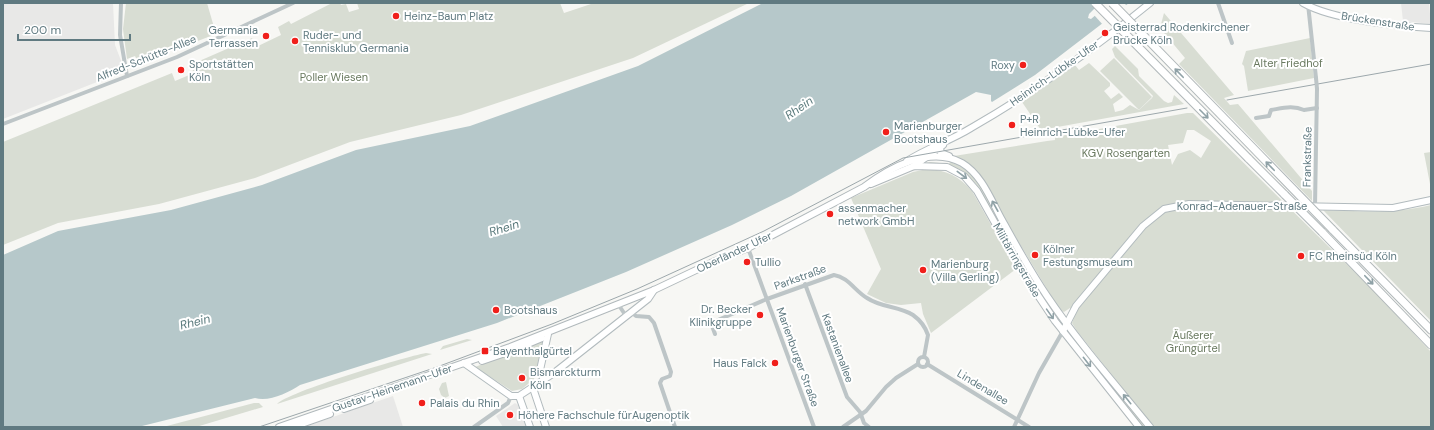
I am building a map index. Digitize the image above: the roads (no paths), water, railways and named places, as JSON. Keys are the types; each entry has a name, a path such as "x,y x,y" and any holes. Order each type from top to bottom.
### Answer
{"highway":[{"path":"1095,3 1322,232 1431,345"},
{"path":"1112,3 1431,330"}],"main road":[{"name":"Heinrich-Lübke-Ufer","path":"905,162 991,116 1045,81 1150,3"},
{"name":"Brückenstraße","path":"1306,4 1350,17 1431,28"},
{"name":"Heinrich-Lübke-Ufer","path":"914,166 954,137"},
{"path":"940,148 941,153 956,160"},
{"name":"Militärringstraße","path":"905,162 925,158 956,160 969,168 976,175 1036,280 1067,323 1150,427"},
{"name":"Oberländer Ufer","path":"506,351 556,329 654,290 713,262 748,248 864,187 875,178 905,162"},
{"name":"Militärringstraße","path":"864,187 914,166 947,167 964,176 970,182 1023,273 1062,331 1139,427"},
{"name":"Konrad-Adenauer-Straße","path":"1062,331 1076,306 1124,247 1149,219 1164,209 1189,204 1393,208 1431,200"},
{"path":"466,364 511,396 519,396 544,380 629,314 650,297 654,290"},
{"name":"Oberländer Ufer","path":"506,351 534,342 556,329"},
{"path":"544,380 540,370 548,334"},
{"name":"Gustav-Heinemann-Ufer","path":"279,427 506,351"},
{"name":"Gustav-Heinemann-Ufer","path":"293,427 466,364"},
{"path":"533,388 546,427"},
{"path":"519,396 530,427"}],"street":[{"path":"121,3 120,35 127,76"},
{"name":"Alfred-Schütte-Allee","path":"3,124 177,57 293,3"},
{"path":"1218,3 1232,43"},
{"name":"Frankstraße","path":"1306,4 1317,89 1315,206"},
{"name":"Frankstraße","path":"1256,118 1269,116 1271,110 1286,107 1299,107 1302,110 1317,108"},
{"name":"Marienburger Straße","path":"748,248 814,427"},
{"name":"Parkstraße","path":"715,334 711,323 828,275 840,276 860,293 875,303 902,310 913,315 922,323 928,335 924,357"},
{"name":"Kastanienallee","path":"805,284 843,388 850,402 869,427"},
{"path":"618,304 629,314 649,317 654,323 671,372 670,376 662,379 660,382 675,427"},
{"path":"1014,427 1039,373 1062,331"},
{"path":"842,427 861,415 896,378 918,364 918,359 924,357 927,359 927,364 923,367 918,364"},
{"name":"Lindenallee","path":"927,364 1018,418 1029,427"},
{"path":"474,427 508,402 511,396"}],"water":[{"name":"Rhein","path":"763,3 1100,3 1089,14 1088,18 1091,19 1110,3 1129,3 1035,75 992,102 991,95 976,92 791,196 732,225 626,272 497,323 300,385 284,394 272,398 255,398 138,427 3,427 3,255 58,231 171,210 262,185 356,150 470,126 638,66"}],"tram line":[{"path":"1227,100 1431,64"},
{"path":"259,427 437,367 552,324 637,289 764,231 903,158 1187,108"}],"place":[{"name":"Heinz-Baum Platz","path":"396,16"},
{"name":"Geisterrad Rodenkirchener Brücke Köln","path":"1105,33"},
{"name":"Germania Terrassen","path":"266,36"},
{"name":"Ruder- und Tennisklub Germania","path":"295,41"},
{"name":"Roxy","path":"1023,65"},
{"name":"Sportstätten Köln","path":"181,70"},
{"name":"P+R Heinrich-Lübke-Ufer","path":"1012,125"},
{"name":"Marienburger Bootshaus","path":"886,132"},
{"name":"assenmacher network GmbH","path":"830,214"},
{"name":"Kölner Festungsmuseum","path":"1035,255"},
{"name":"FC Rheinsüd Köln","path":"1301,256"},
{"name":"Tullio","path":"747,262"},
{"name":"Marienburg (Villa Gerling)","path":"923,270"},
{"name":"Bootshaus","path":"496,310"},
{"name":"Dr. Becker Klinikgruppe","path":"760,315"},
{"name":"Bayenthalgürtel","path":"485,351"},
{"name":"Haus Falck","path":"775,363"},
{"name":"Bismarckturm Köln","path":"522,378"},
{"name":"Palais du Rhin","path":"422,403"},
{"name":"Höhere Fachschule fürAugenoptik","path":"510,415"}],"park label":[{"name":"Alter Friedhof","path":"1288,63"},
{"name":"Poller Wiesen","path":"334,77"},
{"name":"KGV Rosengarten","path":"1126,153"},
{"name":"Äußerer Grüngürtel","path":"1193,341"}]}
